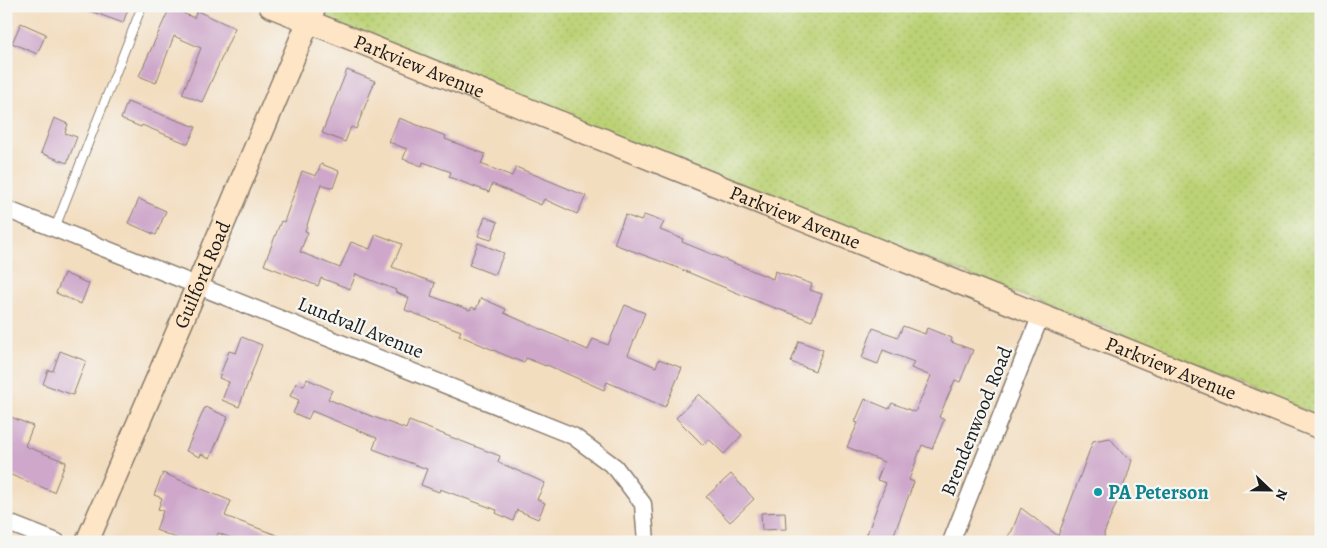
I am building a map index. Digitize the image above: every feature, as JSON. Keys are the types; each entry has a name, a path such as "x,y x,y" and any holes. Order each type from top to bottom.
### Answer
{"street":[{"name":"Parkview Avenue","path":"270,6 312,14 1041,315 1321,428"},
{"name":"Guilford Road","path":"87,542 312,14"},
{"name":"Lundvall Avenue","path":"6,209 198,284 573,436 615,467 642,504 646,542"},
{"name":"Brendenwood Road","path":"951,542 1041,315"},
{"path":"6,522 57,542"}],"lane":[{"path":"55,228 142,6"}],"green space":[{"path":"329,6 1321,6 1321,417 1087,320 331,32 322,22"}],"building":[{"path":"82,6 129,6 123,23 82,8"},
{"path":"170,7 194,18 197,11 235,28 202,102 182,94 201,48 174,36 156,83 139,76"},
{"path":"21,23 46,34 37,54 12,43"},
{"path":"347,70 375,81 356,129 351,127 345,142 322,133"},
{"path":"127,102 196,127 188,144 142,125 141,127 121,119"},
{"path":"54,118 68,124 65,133 77,137 67,163 41,153"},
{"path":"399,118 446,136 445,139 485,154 481,164 512,176 516,167 586,196 577,214 544,199 541,205 492,184 489,192 449,177 451,172 423,162 422,166 403,159 407,149 389,142"},
{"path":"321,164 339,171 333,188 321,184 305,231 308,232 300,252 340,268 351,242 370,249 376,234 402,244 392,267 435,283 431,296 470,310 472,307 476,309 481,298 506,309 504,313 588,350 593,339 608,345 625,305 645,313 628,355 656,367 659,359 682,368 665,407 607,382 604,390 547,365 526,358 524,363 500,353 459,335 461,331 405,310 409,298 395,292 396,290 356,274 350,289 321,278 318,286 264,265 281,221 284,222 302,171 316,176"},
{"path":"139,199 166,211 156,235 128,223"},
{"path":"625,215 641,221 644,215 664,222 660,230 683,239 682,242 773,279 775,271 812,284 810,290 822,294 812,321 764,304 614,244"},
{"path":"485,217 498,222 491,240 478,236"},
{"path":"478,243 504,253 495,275 469,265"},
{"path":"64,273 89,284 81,304 56,293"},
{"path":"903,326 925,334 927,328 952,338 951,342 973,350 960,382 955,380 939,417 944,420 932,449 922,445 909,480 914,482 891,542 864,542 886,483 877,480 884,462 847,447 858,423 855,422 865,399 889,409 892,403 915,412 931,376 911,368 914,362 883,350 878,364 862,358 873,328 898,337"},
{"path":"242,337 262,345 239,407 222,400 229,382 219,378 229,351 236,353"},
{"path":"799,341 823,350 815,371 791,362"},
{"path":"60,351 86,361 73,395 43,384 48,370 53,371"},
{"path":"307,379 332,390 328,399 406,429 409,421 500,456 498,462 545,483 537,499 545,503 538,519 517,510 513,521 496,513 497,510 440,489 439,492 421,485 427,469 373,449 377,438 312,411 308,419 293,413 299,400 290,396 296,383 304,386"},
{"path":"699,394 742,435 724,454 709,439 703,445 676,418"},
{"path":"205,407 228,417 210,458 201,454 200,457 186,451"},
{"path":"11,417 33,426 25,446 66,462 54,492 6,473 6,429"},
{"name":"PA Peterson","path":"1110,438 1122,453 1132,460 1104,533 1105,542 1003,542 1012,531 1021,508 1058,536 1093,441"},
{"path":"163,473 231,501 225,516 290,540 290,542 242,542 218,533 215,542 186,542 156,530 163,511 158,509 162,498 154,495"},
{"path":"731,474 754,499 730,522 706,497"},
{"path":"785,512 786,529 762,530 761,513"}],"place":[{"name":"PA Peterson","path":"1098,492"}]}
